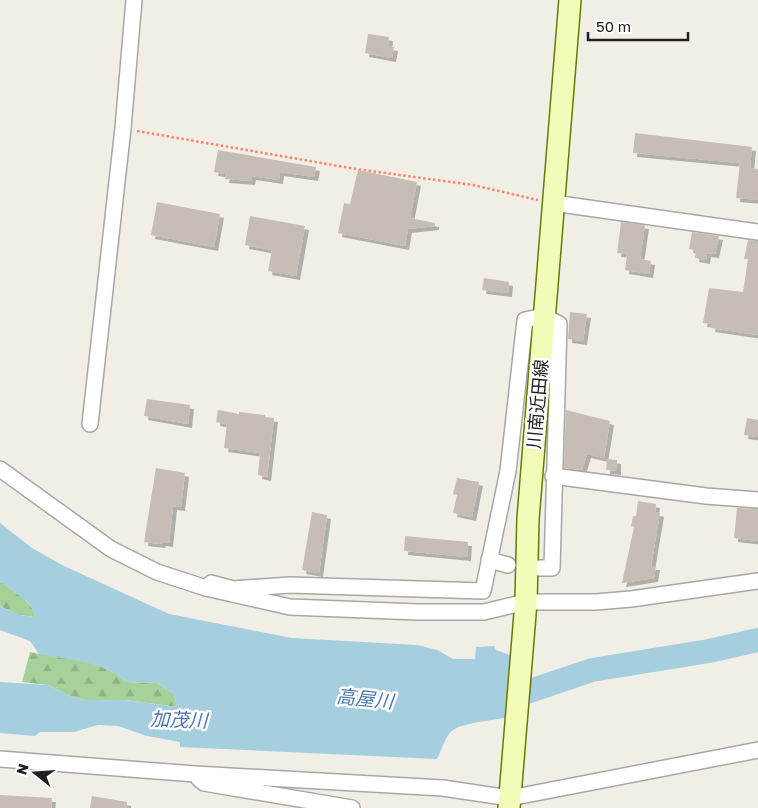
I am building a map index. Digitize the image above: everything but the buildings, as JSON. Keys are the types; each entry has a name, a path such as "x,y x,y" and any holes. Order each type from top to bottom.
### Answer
{"main road":[{"name":"川南近田線","path":"510,796 526,609 528,518 570,0"}],"street":[{"path":"90,424 124,128 134,0"},
{"path":"553,203 758,232"},
{"path":"206,588 212,583 233,589 290,585 483,591 508,470 526,320 544,316 559,324 553,476 552,568 539,568"},
{"path":"0,469 112,550 158,572 206,588 290,607 418,612 484,612 631,600 758,581"},
{"path":"553,476 706,496 758,500"},
{"path":"489,560 508,565"},
{"path":"0,759 195,774 443,788 510,796 758,750"},
{"path":"0,770 23,770 60,763"},
{"path":"195,774 204,783 352,808"}],"path":[{"path":"124,128 356,169 473,185 553,203"}],"green space":[{"path":"0,581 31,606 35,617 19,615 0,606"},
{"path":"30,652 93,664 116,674 126,682 157,683 174,694 177,707 126,700 85,700 70,696 48,685 22,682"}],"water":[{"name":"加茂川","path":"0,523 32,548 62,565 169,614 292,638 417,645 437,650 453,659 475,659 476,647 494,646 496,650 512,656 508,717 467,724 453,730 447,737 437,759 180,747 180,742 147,736 118,726 98,725 74,732 40,732 35,736 0,733 0,682 48,685 70,696 85,700 126,700 177,707 174,694 157,683 126,682 117,674 96,665 39,654 30,641 0,630 0,606 19,615 35,617 31,606 0,581"}],"waterway":[{"name":"高屋川","path":"500,701 592,670 709,651 758,640"}]}
